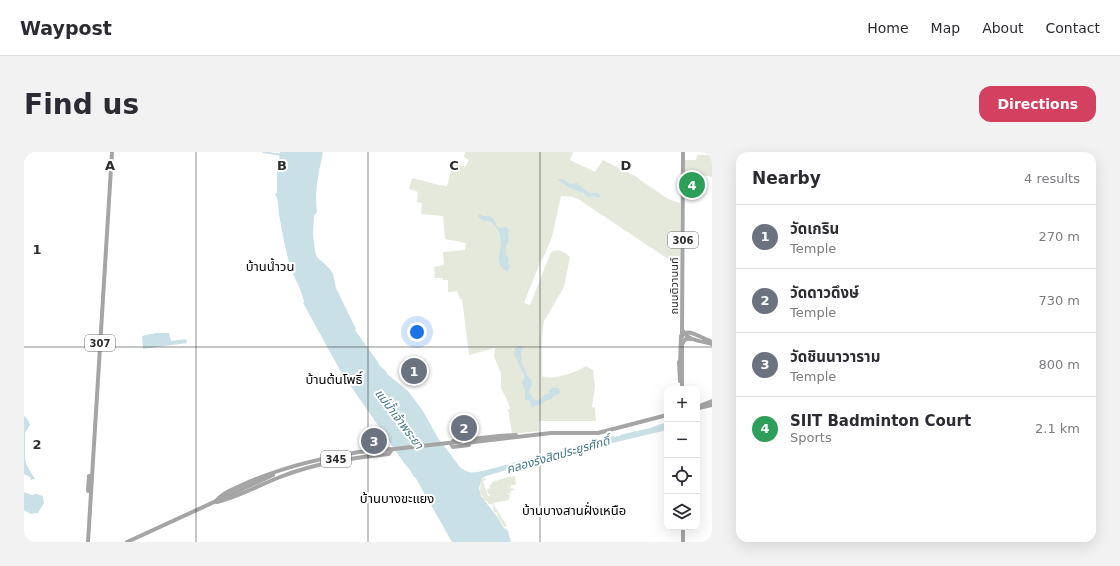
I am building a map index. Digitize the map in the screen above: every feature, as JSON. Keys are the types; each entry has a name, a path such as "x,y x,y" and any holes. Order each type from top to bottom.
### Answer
{"main road":[{"name":"307","path":"88,542 93,427 111,152"},
{"name":"ถนนติวานนท์","path":"682,152 682,374"},
{"name":"ถนนติวานนท์","path":"682,326 682,386"},
{"name":"ถนนติวานนท์","path":"682,326 679,339 682,386"},
{"path":"682,326 687,337 712,344"},
{"path":"682,374 680,366 681,336 684,333 687,332 699,336 712,344"},
{"path":"682,346 687,337"},
{"name":"ถนนติวานนท์","path":"682,346 682,386"},
{"path":"700,407 712,403"},
{"name":"345","path":"127,542 136,540 215,502 293,468 312,463 353,455 466,442 554,433 598,433 664,415"},
{"name":"307","path":"88,542 93,427"},
{"path":"499,436 516,437 453,447 451,444 453,441 499,436"},
{"path":"279,474 342,460 389,454 391,451 388,448 342,454 319,459 293,468"},
{"path":"342,454 353,455"},
{"path":"342,460 353,455"},
{"path":"293,468 302,470"},
{"path":"682,530 682,542"},
{"path":"123,542 136,540"}],"shaded area":[{"path":"465,152 573,152 570,160 595,172 603,160 635,176 668,199 680,203 680,267 578,199 561,196 552,237 524,303 530,305 551,252 561,251 566,253 570,257 564,287 544,321 542,337 542,376 558,377 577,371 586,366 593,370 595,387 592,407 595,408 596,421 539,421 539,431 512,434 508,409 510,409 501,388 501,373 494,357 495,348 469,355 462,299 460,299 457,291 448,292 448,280 443,280 443,278 435,278 434,267 444,265 443,252 465,250 466,243 445,239 443,216 421,214 422,203 417,202 418,192 409,189 412,178 447,186 453,163 465,167 469,160 464,157"},
{"path":"697,155 712,155 712,177 702,175 685,175 685,160 696,160"},
{"path":"515,476 516,485 511,485 511,488 514,490 510,492 512,494 508,493 510,496 509,500 493,503 507,526 504,527 497,515 498,514 494,512 494,506 484,500 480,492 481,480 484,478 486,479 483,481 488,496 490,495 488,494 487,489 490,488 489,485 492,484 492,482"}],"water":[{"path":"280,152 323,152 317,182 317,212 314,216 313,233 317,257 330,269 333,274 336,288 356,329 355,330 379,365 387,372 386,373 408,391 423,411 438,438 460,467 466,471 483,471 614,436 616,437 636,431 637,432 664,423 664,431 541,460 482,478 479,488 481,496 503,527 508,531 511,542 452,542 415,477 341,372 303,303 302,295 291,269 279,215 278,201 275,194 277,193 277,173"},
{"path":"563,179 570,184 577,183 589,193 598,193 600,196 599,198 594,196 589,197 570,188 558,180"},
{"path":"479,214 483,216 490,216 498,228 505,227 509,229 506,254 509,259 508,263 510,267 507,272 500,266 500,234 492,222 483,220 478,216"},
{"path":"156,333 169,333 171,341 186,339 187,343 143,349 142,336"},
{"path":"521,345 523,350 521,352 521,362 527,375 531,379 532,385 529,391 533,399 539,400 544,395 548,394 551,388 558,388 560,390 559,394 551,399 532,407 530,401 525,400 525,391 522,382 524,374 514,356 515,349"},
{"path":"24,416 30,425 25,433 25,457 26,464 35,479 31,480 30,477 24,474"},
{"path":"24,492 32,495 36,494 43,496 44,503 38,513 31,514 24,510"}],"waterway":[{"path":"263,152 282,155"}],"place":[{"name":"SIIT Badminton Court","path":"692,185"},
{"name":"วัดเกริน","path":"414,371"},
{"name":"วัดดาวดึงษ์","path":"464,428"},
{"name":"วัดชินนาวาราม","path":"374,441"}],"district":[{"name":"บ้านน้ำวน","path":"270,266"},
{"name":"บ้านต้นโพธิ์","path":"334,379"},
{"name":"บ้านบางขะแยง","path":"397,498"},
{"name":"บ้านบางสานฝั่งเหนือ","path":"574,510"}],"water label":[{"name":"แม่น้ำเจ้าพระยา","path":"399,419"},
{"name":"คลองรังสิตประยูรศักดิ์","path":"558,455"}]}
